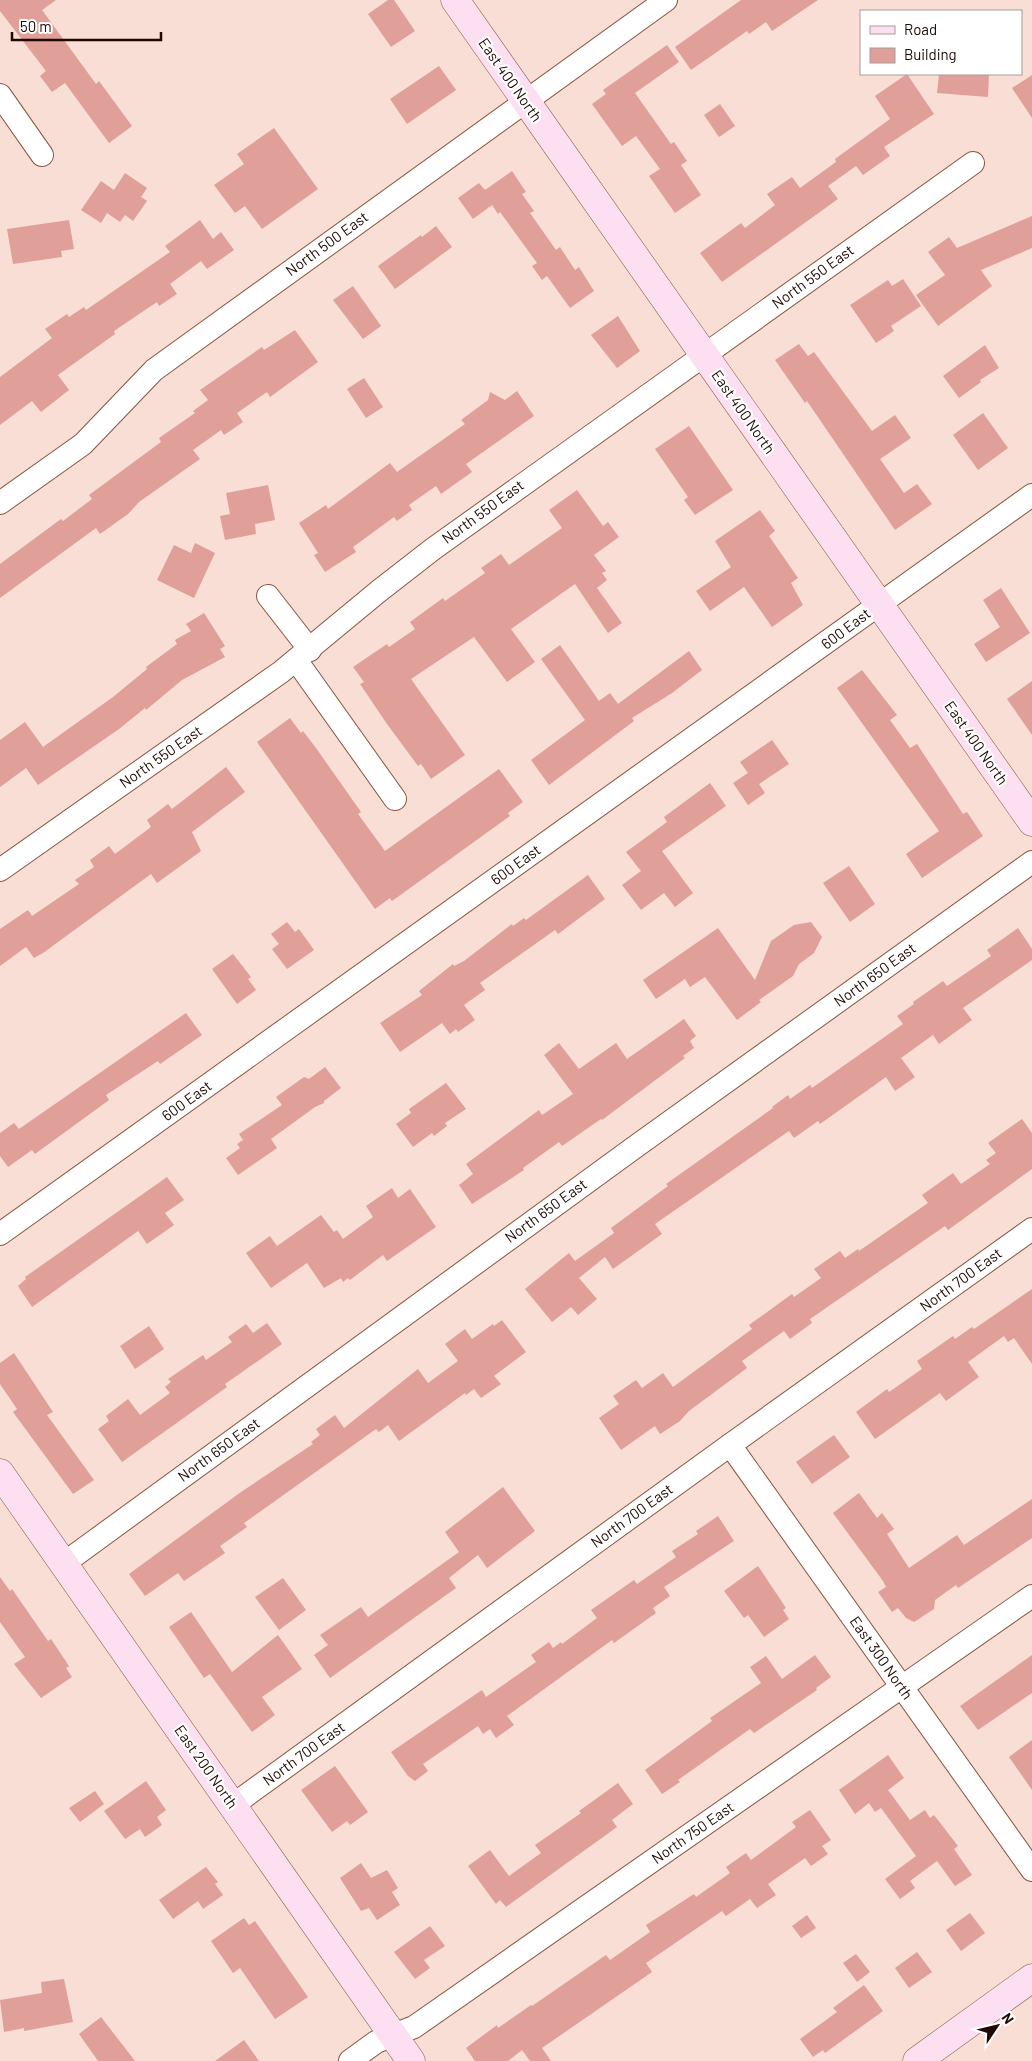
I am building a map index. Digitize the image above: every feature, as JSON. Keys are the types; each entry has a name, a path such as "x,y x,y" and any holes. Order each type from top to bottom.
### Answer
{"main road":[{"name":"East 400 North","path":"455,0 1032,822"},
{"name":"East 200 North","path":"0,1473 411,2061"},
{"path":"917,2061 1032,1978"}],"street":[{"name":"North 500 East","path":"0,503 83,444 154,370 666,0"},
{"path":"0,95 42,155"},
{"name":"North 550 East","path":"0,870 303,655 378,591 433,549 973,163"},
{"name":"600 East","path":"0,1234 1032,495"},
{"path":"268,596 303,655 395,799"},
{"name":"North 650 East","path":"63,1564 635,1147 1032,862"},
{"name":"North 700 East","path":"233,1805 1032,1229"},
{"name":"East 300 North","path":"730,1445 1032,1870"},
{"name":"North 750 East","path":"350,2061 376,2042 414,2027 1032,1596"}],"building":[{"path":"0,0 56,0 42,10 96,84 99,81 132,126 109,143 65,83 52,92 40,76 46,71 0,11"},
{"path":"388,0 394,0 415,31 391,47 368,14"},
{"path":"741,0 818,0 772,31 766,22 749,34 747,31 691,70 675,47"},
{"path":"667,45 679,62 635,93 671,144 674,142 687,161 681,165 701,195 675,213 649,176 660,169 636,136 622,146 592,104 606,94 603,90"},
{"path":"439,66 456,90 407,124 390,99"},
{"path":"908,75 934,114 884,147 890,156 863,175 856,166 828,186 838,199 722,282 700,253 741,223 745,228 775,205 767,194 792,177 800,188 836,162 835,159 890,119 875,96"},
{"path":"939,75 989,75 988,97 937,93"},
{"path":"1032,75 1032,118 1012,88"},
{"path":"720,104 735,126 719,137 704,115"},
{"path":"274,128 318,189 262,229 245,206 235,213 214,185 244,164 237,154"},
{"path":"512,171 526,192 522,194 534,211 530,213 556,250 560,247 575,270 579,267 594,291 570,308 547,276 542,280 532,266 537,263 500,212 498,214 492,205 473,219 458,198 479,183 485,190"},
{"path":"125,173 147,188 141,197 147,201 133,221 125,215 120,222 107,213 101,223 81,210 101,181 114,190"},
{"path":"1032,216 1032,248 981,270 992,286 938,326 916,295 945,275 928,252 949,237 957,248"},
{"path":"69,220 74,249 61,251 62,257 13,264 7,229"},
{"path":"200,220 213,239 221,232 234,250 207,269 201,261 170,284 177,294 159,306 157,302 114,331 115,334 58,375 69,390 41,412 32,401 0,425 0,377 52,338 45,329 67,314 69,317 84,307 86,310 170,252 165,246"},
{"path":"436,226 452,247 395,289 378,266"},
{"path":"903,279 921,306 891,326 894,331 876,343 850,305 888,280 892,286"},
{"path":"353,286 381,326 363,339 333,300"},
{"path":"618,316 640,351 617,368 591,335"},
{"path":"295,330 318,362 270,397 267,392 237,413 243,422 224,435 221,430 193,450 200,459 139,502 128,514 100,534 96,528 0,598 0,564 61,519 63,521 92,499 89,495 161,442 159,438 195,413 193,411 208,400 200,390 262,347 264,350"},
{"path":"799,344 808,356 814,352 872,431 895,415 911,438 880,459 904,493 917,484 932,504 895,530 807,401 805,403 775,360"},
{"path":"985,345 999,368 980,380 981,382 959,398 943,376"},
{"path":"364,378 383,407 366,418 347,389"},
{"path":"517,391 534,416 466,464 472,472 441,494 436,486 409,505 412,510 397,521 394,517 353,547 356,552 325,572 314,555 318,553 299,523 326,505 328,509 390,463 397,472 465,424 461,420 488,400 490,392 505,400"},
{"path":"983,413 1008,448 978,470 953,435"},
{"path":"689,426 733,490 695,515 684,500 688,497 655,449"},
{"path":"268,485 275,520 255,524 256,534 225,540 220,516 230,514 226,493"},
{"path":"577,490 603,526 608,522 619,537 594,555 606,571 602,573 607,580 597,588 622,623 608,633 575,584 511,629 535,662 507,682 474,637 411,679 465,755 431,779 421,764 418,766 387,724 360,684 364,682 353,667 387,644 389,647 415,629 410,622 443,598 445,601 485,573 481,568 501,554 509,565 562,528 549,510"},
{"path":"760,510 775,531 769,536 798,578 791,583 803,605 772,627 744,587 710,611 696,591 731,567 715,541"},
{"path":"195,543 215,553 194,598 157,580 174,545 191,553"},
{"path":"1001,588 1030,633 986,662 974,644 1000,627 983,600"},
{"path":"204,613 225,646 220,649 225,657 182,680 146,710 145,708 119,729 38,785 26,768 0,787 0,740 25,722 43,747 113,697 147,669 146,667 177,644 175,640 191,631 186,624"},
{"path":"560,645 599,701 610,693 618,704 689,651 702,670 672,693 632,718 634,721 549,785 531,760 585,720 541,659"},
{"path":"862,670 897,715 890,720 910,748 917,744 963,814 967,812 983,836 922,878 906,854 939,831 837,688"},
{"path":"1032,681 1032,735 1007,699"},
{"path":"290,718 301,733 303,731 316,748 361,812 358,814 385,851 499,769 523,802 508,813 510,816 392,901 390,898 375,909 257,742"},
{"path":"772,740 789,764 759,784 765,793 748,805 733,783 748,773 740,762"},
{"path":"226,767 245,792 192,832 201,851 157,883 151,874 43,953 34,958 26,947 0,966 0,929 28,910 32,916 79,884 75,880 94,867 90,860 109,846 115,854 151,827 147,820 168,804 172,809"},
{"path":"710,783 726,806 662,851 693,893 675,907 664,893 641,910 622,885 641,871 626,852 667,822 664,817"},
{"path":"849,866 875,904 850,922 823,883"},
{"path":"588,875 605,899 558,934 555,930 480,983 485,990 464,1005 475,1020 458,1032 456,1029 450,1034 442,1023 400,1052 380,1023 422,995 419,991 453,964 454,966 464,961 512,924 513,926 524,918 526,920"},
{"path":"287,922 295,932 299,929 314,950 287,969 272,949 279,944 271,934"},
{"path":"811,922 822,937 814,953 799,964 793,976 759,1000 761,1002 737,1020 705,977 690,987 685,979 656,999 643,980 718,928 755,980 771,941 794,925"},
{"path":"1018,928 1032,949 1032,960 963,1008 972,1020 939,1044 933,1035 901,1058 915,1077 895,1091 886,1077 820,1124 818,1121 794,1138 789,1131 655,1224 662,1234 613,1269 605,1257 579,1278 597,1299 578,1315 571,1307 552,1322 525,1289 569,1253 575,1261 614,1233 611,1228 668,1186 666,1184 773,1108 788,1095 790,1099 810,1085 812,1088 903,1024 897,1016 914,1004 913,1002 943,981 947,986 991,956 987,950"},
{"path":"233,954 251,977 248,979 256,990 237,1004 212,969"},
{"path":"186,1013 202,1035 160,1064 158,1061 106,1095 109,1100 35,1154 32,1150 8,1167 0,1156 0,1133 14,1123 19,1129"},
{"path":"684,1019 696,1036 690,1041 694,1048 683,1056 685,1058 602,1120 562,1146 559,1142 523,1168 524,1170 472,1204 459,1185 473,1174 466,1164 539,1110 542,1115 573,1094 544,1055 559,1043 579,1069 616,1043 627,1059"},
{"path":"325,1067 341,1088 324,1103 315,1107 271,1139 277,1148 238,1175 226,1158 240,1148 237,1144 243,1140 239,1134 282,1105 276,1097 304,1077 309,1079"},
{"path":"446,1083 466,1109 445,1123 447,1126 434,1136 432,1133 413,1147 396,1124 411,1113 409,1109"},
{"path":"1022,1119 1032,1133 1032,1169 948,1230 945,1226 810,1319 812,1323 790,1339 784,1331 742,1361 747,1368 689,1411 680,1421 660,1434 655,1426 621,1450 599,1418 619,1404 613,1396 636,1380 642,1388 663,1373 673,1387 752,1329 749,1325 792,1294 794,1297 821,1278 814,1269 840,1251 845,1258 858,1249 859,1251 928,1203 922,1195 953,1173 961,1184 990,1164 986,1160 996,1153 988,1143"},
{"path":"167,1177 184,1200 165,1213 174,1225 147,1244 138,1231 32,1307 18,1286 26,1279 25,1277"},
{"path":"392,1188 398,1198 410,1189 436,1227 387,1261 383,1255 350,1280 348,1278 343,1282 341,1278 324,1288 307,1263 271,1288 246,1253 270,1236 277,1246 321,1215 334,1232 337,1230 343,1239 373,1217 366,1206"},
{"path":"1032,1289 1032,1364 1014,1338 1008,1342 1004,1336 968,1362 979,1377 946,1401 940,1393 875,1439 856,1412 887,1389 889,1392 922,1369 917,1361 953,1336 955,1339 972,1327 974,1329"},
{"path":"502,1320 526,1352 494,1376 501,1384 481,1398 474,1389 466,1395 465,1393 399,1441 388,1425 379,1432 376,1429 244,1523 247,1527 220,1546 225,1553 184,1581 178,1573 145,1596 129,1574 241,1492 313,1444 311,1442 320,1435 316,1429 335,1415 344,1428 418,1369 428,1383 458,1361 445,1344 465,1329 472,1339"},
{"path":"267,1323 282,1344 225,1384 227,1387 122,1462 98,1429 109,1421 106,1416 128,1399 140,1415 170,1393 165,1387 171,1382 168,1379 203,1355 206,1360 232,1342 228,1337 246,1324 253,1333"},
{"path":"149,1326 164,1349 135,1369 120,1346"},
{"path":"14,1353 53,1412 47,1415 94,1480 73,1494 13,1412 17,1409 0,1384 0,1363"},
{"path":"834,1435 850,1457 812,1484 796,1462"},
{"path":"503,1487 535,1531 487,1568 478,1555 449,1578 456,1588 330,1678 314,1655 328,1645 320,1635 361,1607 368,1617 459,1552 445,1532"},
{"path":"859,1493 877,1518 882,1513 894,1529 887,1534 909,1568 957,1535 964,1545 1032,1499 1032,1538 958,1588 956,1585 935,1600 934,1609 914,1622 906,1618 898,1608 892,1612 878,1592 886,1587 883,1581 833,1513"},
{"path":"718,1516 734,1541 664,1587 670,1596 653,1608 656,1613 614,1643 612,1640 507,1716 514,1725 496,1738 490,1729 483,1734 478,1726 423,1764 428,1771 415,1781 408,1776 391,1752 482,1690 486,1697 536,1662 531,1655 549,1642 553,1648 561,1642 562,1644 597,1618 591,1610 634,1580 637,1584 676,1557 672,1551 698,1534 696,1531"},
{"path":"758,1566 786,1608 783,1610 789,1619 764,1637 748,1615 744,1618 724,1591"},
{"path":"0,1577 10,1591 12,1589 48,1641 51,1639 69,1666 66,1668 72,1677 41,1698 14,1664 25,1657 0,1622"},
{"path":"283,1578 306,1610 279,1630 255,1597"},
{"path":"191,1612 232,1672 278,1635 302,1669 262,1697 275,1715 252,1732 210,1674 204,1678 169,1627"},
{"path":"815,1655 831,1677 816,1688 817,1690 754,1733 750,1729 678,1780 680,1782 662,1794 645,1770 712,1721 710,1718 761,1683 750,1667 766,1656 782,1679"},
{"path":"1032,1655 1032,1693 978,1730 960,1706"},
{"path":"1032,1740 1032,1790 1009,1757"},
{"path":"888,1755 904,1778 888,1790 910,1820 925,1810 930,1818 934,1815 958,1846 954,1849 972,1875 955,1886 937,1861 910,1881 915,1888 900,1899 885,1879 916,1856 881,1808 875,1812 869,1803 855,1814 839,1790"},
{"path":"335,1766 368,1812 350,1825 347,1821 332,1832 301,1790"},
{"path":"146,1781 166,1810 157,1817 162,1825 145,1837 140,1829 125,1839 104,1811"},
{"path":"618,1783 633,1804 612,1820 617,1827 506,1907 500,1900 496,1904 468,1866 490,1850 509,1876 541,1853 535,1845 581,1813 579,1811"},
{"path":"95,1791 104,1804 80,1822 69,1808"},
{"path":"810,1810 831,1840 822,1846 828,1854 811,1866 805,1858 768,1884 776,1895 757,1908 750,1899 726,1916 722,1911 646,1963 652,1972 542,2048 551,2061 530,2061 522,2050 508,2061 475,2061 466,2048 497,2025 498,2028 606,1955 610,1960 650,1932 646,1925 694,1894 696,1897 730,1873 726,1867 746,1853 751,1860 796,1827 792,1822"},
{"path":"361,1863 371,1878 387,1870 398,1888 392,1892 400,1905 377,1920 369,1908 361,1911 340,1878"},
{"path":"206,1867 218,1882 215,1884 223,1895 203,1909 198,1901 173,1919 159,1900"},
{"path":"970,1913 985,1933 961,1951 946,1930"},
{"path":"807,1915 816,1928 801,1938 792,1926"},
{"path":"244,1918 249,1925 255,1921 308,1997 275,2019 240,1968 233,1973 211,1941"},
{"path":"430,1926 445,1946 424,1960 430,1968 415,1979 394,1952"},
{"path":"917,1952 932,1972 909,1988 895,1968"},
{"path":"856,1954 870,1972 857,1982 843,1963"},
{"path":"64,1979 73,2022 24,2031 24,2028 4,2032 0,2000 42,1993 41,1982"},
{"path":"864,1985 883,2011 825,2053 823,2050 813,2057 800,2039 837,2012 833,2008"},
{"path":"101,2017 135,2061 98,2061 79,2034"},
{"path":"244,2040 259,2061 215,2061"}]}
